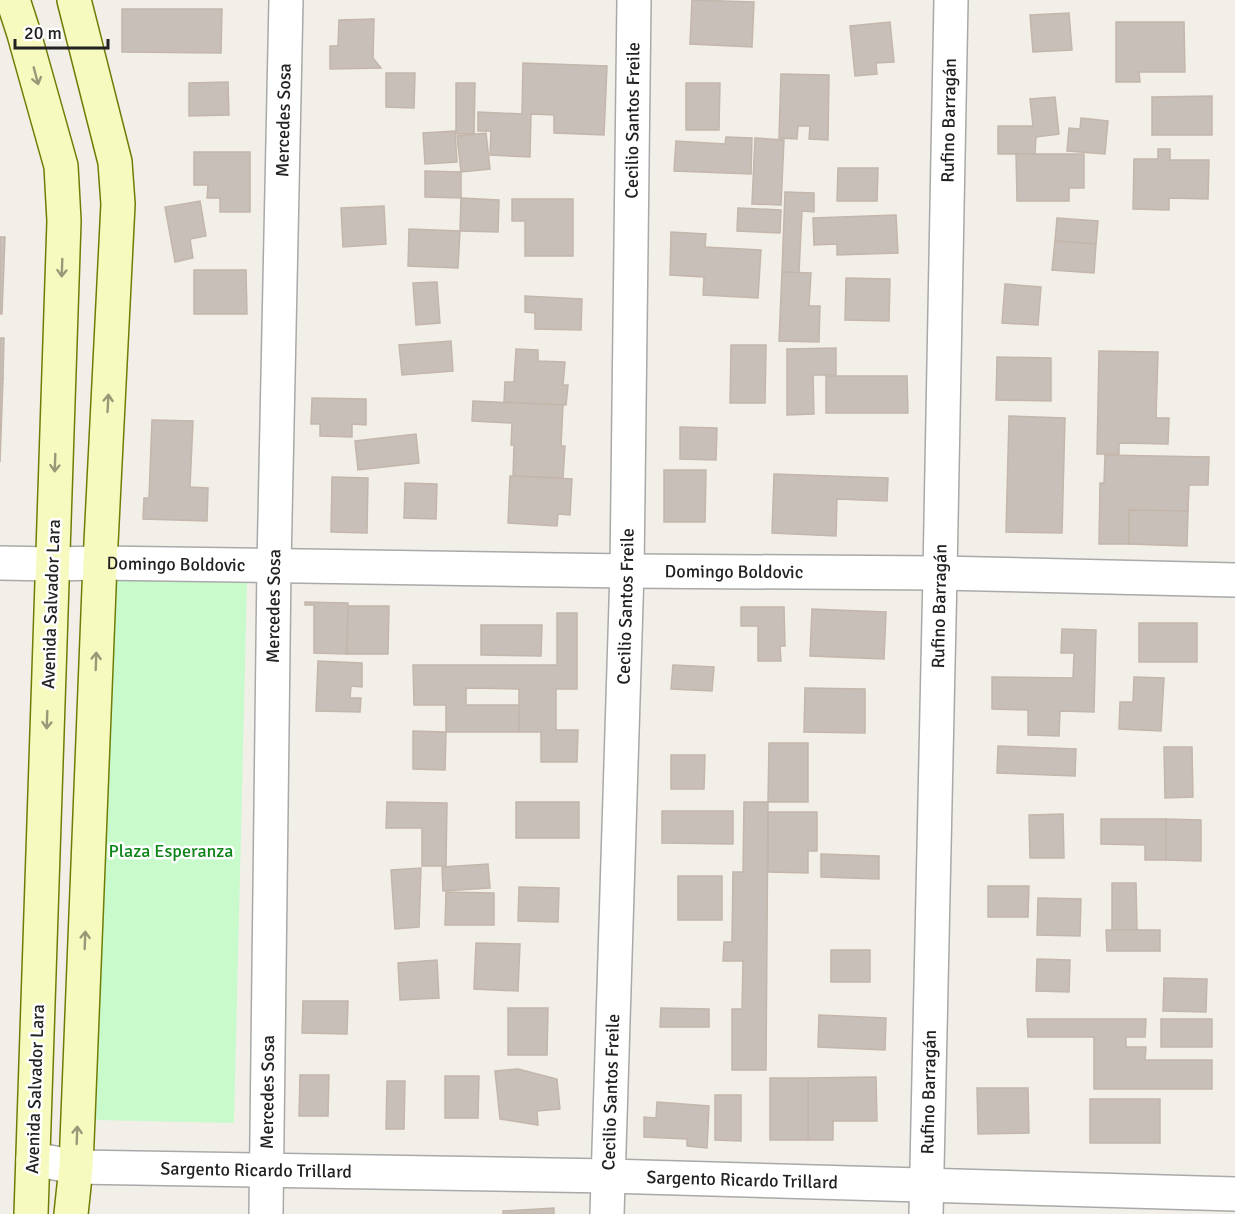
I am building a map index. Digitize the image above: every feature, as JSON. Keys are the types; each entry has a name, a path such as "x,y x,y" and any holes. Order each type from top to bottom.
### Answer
{"street":[{"name":"Avenida Salvador Lara","path":"13,0 60,166 64,221 31,1214"},
{"path":"71,1214 76,1167 100,563 118,204 115,162 74,0"},
{"name":"Mercedes Sosa","path":"266,1214 274,565 286,0"},
{"name":"Cecilio Santos Freile","path":"607,1214 627,571 634,0"},
{"name":"Rufino Barragán","path":"927,1199 951,0"},
{"name":"Domingo Boldovic","path":"0,563 940,573 1235,580"},
{"name":"Sargento Ricardo Trillard","path":"33,1159 76,1167 608,1176 927,1199 1235,1194"}],"green space":[{"name":"Plaza Esperanza","path":"109,580 247,583 234,1123 96,1120"}],"building":[{"path":"692,0 754,2 752,47 690,44"},
{"path":"122,9 222,9 221,53 122,52"},
{"path":"1069,13 1072,50 1033,52 1030,15"},
{"path":"374,19 373,58 381,68 330,69 330,46 338,46 339,20"},
{"path":"890,22 894,62 876,63 877,74 855,76 850,26"},
{"path":"1116,22 1184,22 1185,72 1139,72 1140,82 1116,82"},
{"path":"523,63 607,66 604,135 554,133 554,115 531,114 530,157 490,155 491,131 478,131 478,112 522,114"},
{"path":"386,73 415,73 414,108 386,107"},
{"path":"781,74 829,75 828,140 809,139 810,126 798,126 797,139 779,138"},
{"path":"228,82 229,115 189,116 189,83"},
{"path":"456,83 475,83 474,134 456,134"},
{"path":"686,83 720,83 719,130 686,130"},
{"path":"1212,96 1212,135 1152,135 1152,97"},
{"path":"1055,97 1059,134 1036,137 1035,154 998,154 998,126 1033,126 1030,99"},
{"path":"1081,118 1108,121 1105,154 1067,151 1069,128 1080,129"},
{"path":"455,131 457,162 425,164 423,133"},
{"path":"486,133 490,169 461,172 457,136"},
{"path":"726,137 752,138 751,174 674,171 676,141 725,144"},
{"path":"755,138 784,140 781,205 752,204"},
{"path":"1158,149 1170,149 1170,160 1209,160 1208,199 1169,198 1169,210 1133,209 1134,159 1158,159"},
{"path":"194,152 250,152 250,212 220,212 220,198 207,198 208,185 194,185"},
{"path":"1016,154 1084,154 1084,188 1069,188 1069,201 1017,201"},
{"path":"838,168 878,168 877,201 837,201"},
{"path":"425,171 461,172 461,198 425,197"},
{"path":"785,192 814,193 814,212 802,211 799,273 782,272"},
{"path":"461,198 499,200 498,232 460,231"},
{"path":"512,199 573,199 573,256 525,256 525,221 512,221"},
{"path":"200,201 206,236 190,239 193,258 175,262 165,207"},
{"path":"384,206 386,244 343,247 341,208"},
{"path":"738,208 781,210 780,233 737,231"},
{"path":"896,215 898,253 837,255 837,244 814,245 813,218"},
{"path":"1057,218 1098,221 1096,244 1055,241"},
{"path":"409,229 460,231 458,268 408,266"},
{"path":"671,232 706,234 705,247 761,250 758,298 703,295 704,277 670,275"},
{"path":"0,237 5,237 2,314 0,314"},
{"path":"1055,241 1096,244 1094,273 1052,270"},
{"path":"194,270 246,270 247,314 194,314"},
{"path":"782,272 811,273 809,306 820,306 819,342 779,341"},
{"path":"846,278 890,279 889,321 845,320"},
{"path":"437,282 440,323 416,325 413,283"},
{"path":"1005,284 1041,287 1038,325 1002,323"},
{"path":"525,296 582,299 581,330 535,329 535,313 525,312"},
{"path":"0,338 4,338 3,379 0,379"},
{"path":"451,341 453,371 402,375 399,345"},
{"path":"731,345 766,345 765,403 730,403"},
{"path":"836,348 836,375 813,375 814,414 787,415 787,349"},
{"path":"516,349 538,350 538,361 565,362 563,385 568,385 566,405 504,402 505,382 514,382"},
{"path":"1099,351 1158,352 1156,418 1169,418 1168,444 1119,443 1119,454 1097,454"},
{"path":"997,357 1051,358 1051,401 996,400"},
{"path":"826,376 907,376 908,413 826,413"},
{"path":"0,379 3,379 0,462"},
{"path":"312,398 366,399 366,425 352,424 352,437 320,436 320,424 311,424"},
{"path":"473,401 563,405 561,446 565,446 563,478 513,476 512,423 472,421"},
{"path":"1009,416 1065,418 1062,533 1006,532"},
{"path":"152,420 193,421 190,487 208,488 207,521 143,519 144,498 149,498"},
{"path":"680,427 717,428 716,460 680,459"},
{"path":"416,434 419,463 358,470 355,441"},
{"path":"1105,455 1209,457 1208,485 1189,485 1188,511 1129,510 1129,544 1099,544 1100,483 1104,483"},
{"path":"664,470 706,470 705,522 664,522"},
{"path":"774,474 888,478 887,501 837,499 836,536 772,533"},
{"path":"510,476 572,479 570,515 558,514 557,526 508,523"},
{"path":"332,477 368,478 367,533 331,532"},
{"path":"405,483 437,484 436,519 404,518"},
{"path":"1129,510 1188,511 1187,546 1129,544"},
{"path":"305,602 348,603 347,654 314,653 314,605 305,605"},
{"path":"348,606 389,606 388,654 347,654"},
{"path":"741,607 784,607 785,646 780,646 781,661 758,661 758,626 741,626"},
{"path":"812,609 886,612 884,659 810,656"},
{"path":"557,613 577,613 577,689 556,689 556,730 578,730 577,762 541,762 541,732 446,732 446,705 414,705 413,665 557,665","holes":["466,688 519,689 519,705 466,705"]},
{"path":"1139,623 1197,623 1197,662 1139,662"},
{"path":"481,625 542,625 541,656 481,655"},
{"path":"1062,629 1096,630 1094,712 1060,711 1059,736 1028,735 1028,710 992,709 992,677 1073,678 1074,653 1061,653"},
{"path":"318,661 362,663 362,687 351,686 350,698 361,698 360,712 316,711"},
{"path":"673,665 714,667 712,691 671,689"},
{"path":"1134,677 1164,678 1161,731 1119,729 1120,702 1133,702"},
{"path":"805,688 865,689 865,733 804,732"},
{"path":"413,731 446,732 445,770 413,769"},
{"path":"769,743 808,743 808,802 768,802"},
{"path":"998,746 1076,749 1075,776 997,773"},
{"path":"1164,747 1192,747 1193,797 1165,798"},
{"path":"671,755 705,755 704,789 671,789"},
{"path":"387,802 447,803 446,866 422,866 422,828 386,828"},
{"path":"516,802 579,802 579,838 516,838"},
{"path":"744,802 768,802 766,1070 732,1070 732,1009 742,1009 743,961 723,961 724,942 732,942 733,872 743,872"},
{"path":"662,811 733,811 733,844 662,843"},
{"path":"768,812 817,812 817,851 808,851 808,873 768,872"},
{"path":"1063,814 1064,858 1030,858 1029,815"},
{"path":"1101,819 1166,819 1166,860 1145,860 1145,845 1101,844"},
{"path":"1166,819 1201,820 1201,861 1166,860"},
{"path":"821,854 879,856 879,879 821,877"},
{"path":"488,864 490,888 443,891 442,867"},
{"path":"421,868 419,927 395,929 391,870"},
{"path":"678,876 722,876 722,920 678,920"},
{"path":"1112,883 1136,883 1137,930 1112,930"},
{"path":"988,886 1029,886 1028,917 988,917"},
{"path":"519,887 559,888 558,922 518,921"},
{"path":"446,892 494,893 494,925 445,925"},
{"path":"1038,898 1081,899 1080,936 1037,935"},
{"path":"1106,930 1160,930 1160,951 1107,951"},
{"path":"476,943 520,944 518,991 474,989"},
{"path":"831,950 870,950 870,982 831,982"},
{"path":"1037,959 1070,960 1069,992 1036,991"},
{"path":"437,960 439,998 400,1000 398,963"},
{"path":"1164,978 1207,979 1206,1012 1163,1011"},
{"path":"303,1001 348,1001 347,1034 302,1033"},
{"path":"508,1008 548,1008 547,1055 508,1055"},
{"path":"661,1008 709,1009 709,1027 660,1027"},
{"path":"819,1015 886,1018 885,1050 818,1047"},
{"path":"1027,1019 1146,1019 1145,1037 1126,1037 1126,1047 1146,1047 1145,1060 1212,1060 1212,1089 1094,1089 1094,1037 1028,1037"},
{"path":"1161,1019 1212,1019 1212,1047 1161,1047"},
{"path":"518,1069 557,1079 560,1109 537,1111 538,1125 500,1119 495,1071"},
{"path":"300,1075 329,1075 328,1116 299,1116"},
{"path":"445,1076 479,1076 478,1118 445,1118"},
{"path":"876,1077 877,1121 833,1121 833,1140 808,1140 808,1078"},
{"path":"770,1078 808,1078 808,1140 770,1140"},
{"path":"387,1081 405,1081 404,1129 386,1129"},
{"path":"977,1088 1028,1088 1029,1133 978,1134"},
{"path":"715,1095 741,1095 741,1141 715,1140"},
{"path":"1090,1099 1160,1099 1160,1143 1090,1143"},
{"path":"657,1102 709,1106 707,1148 687,1146 687,1139 644,1137 644,1117 656,1118"},
{"path":"554,1208 554,1214 503,1214 503,1211"}]}
